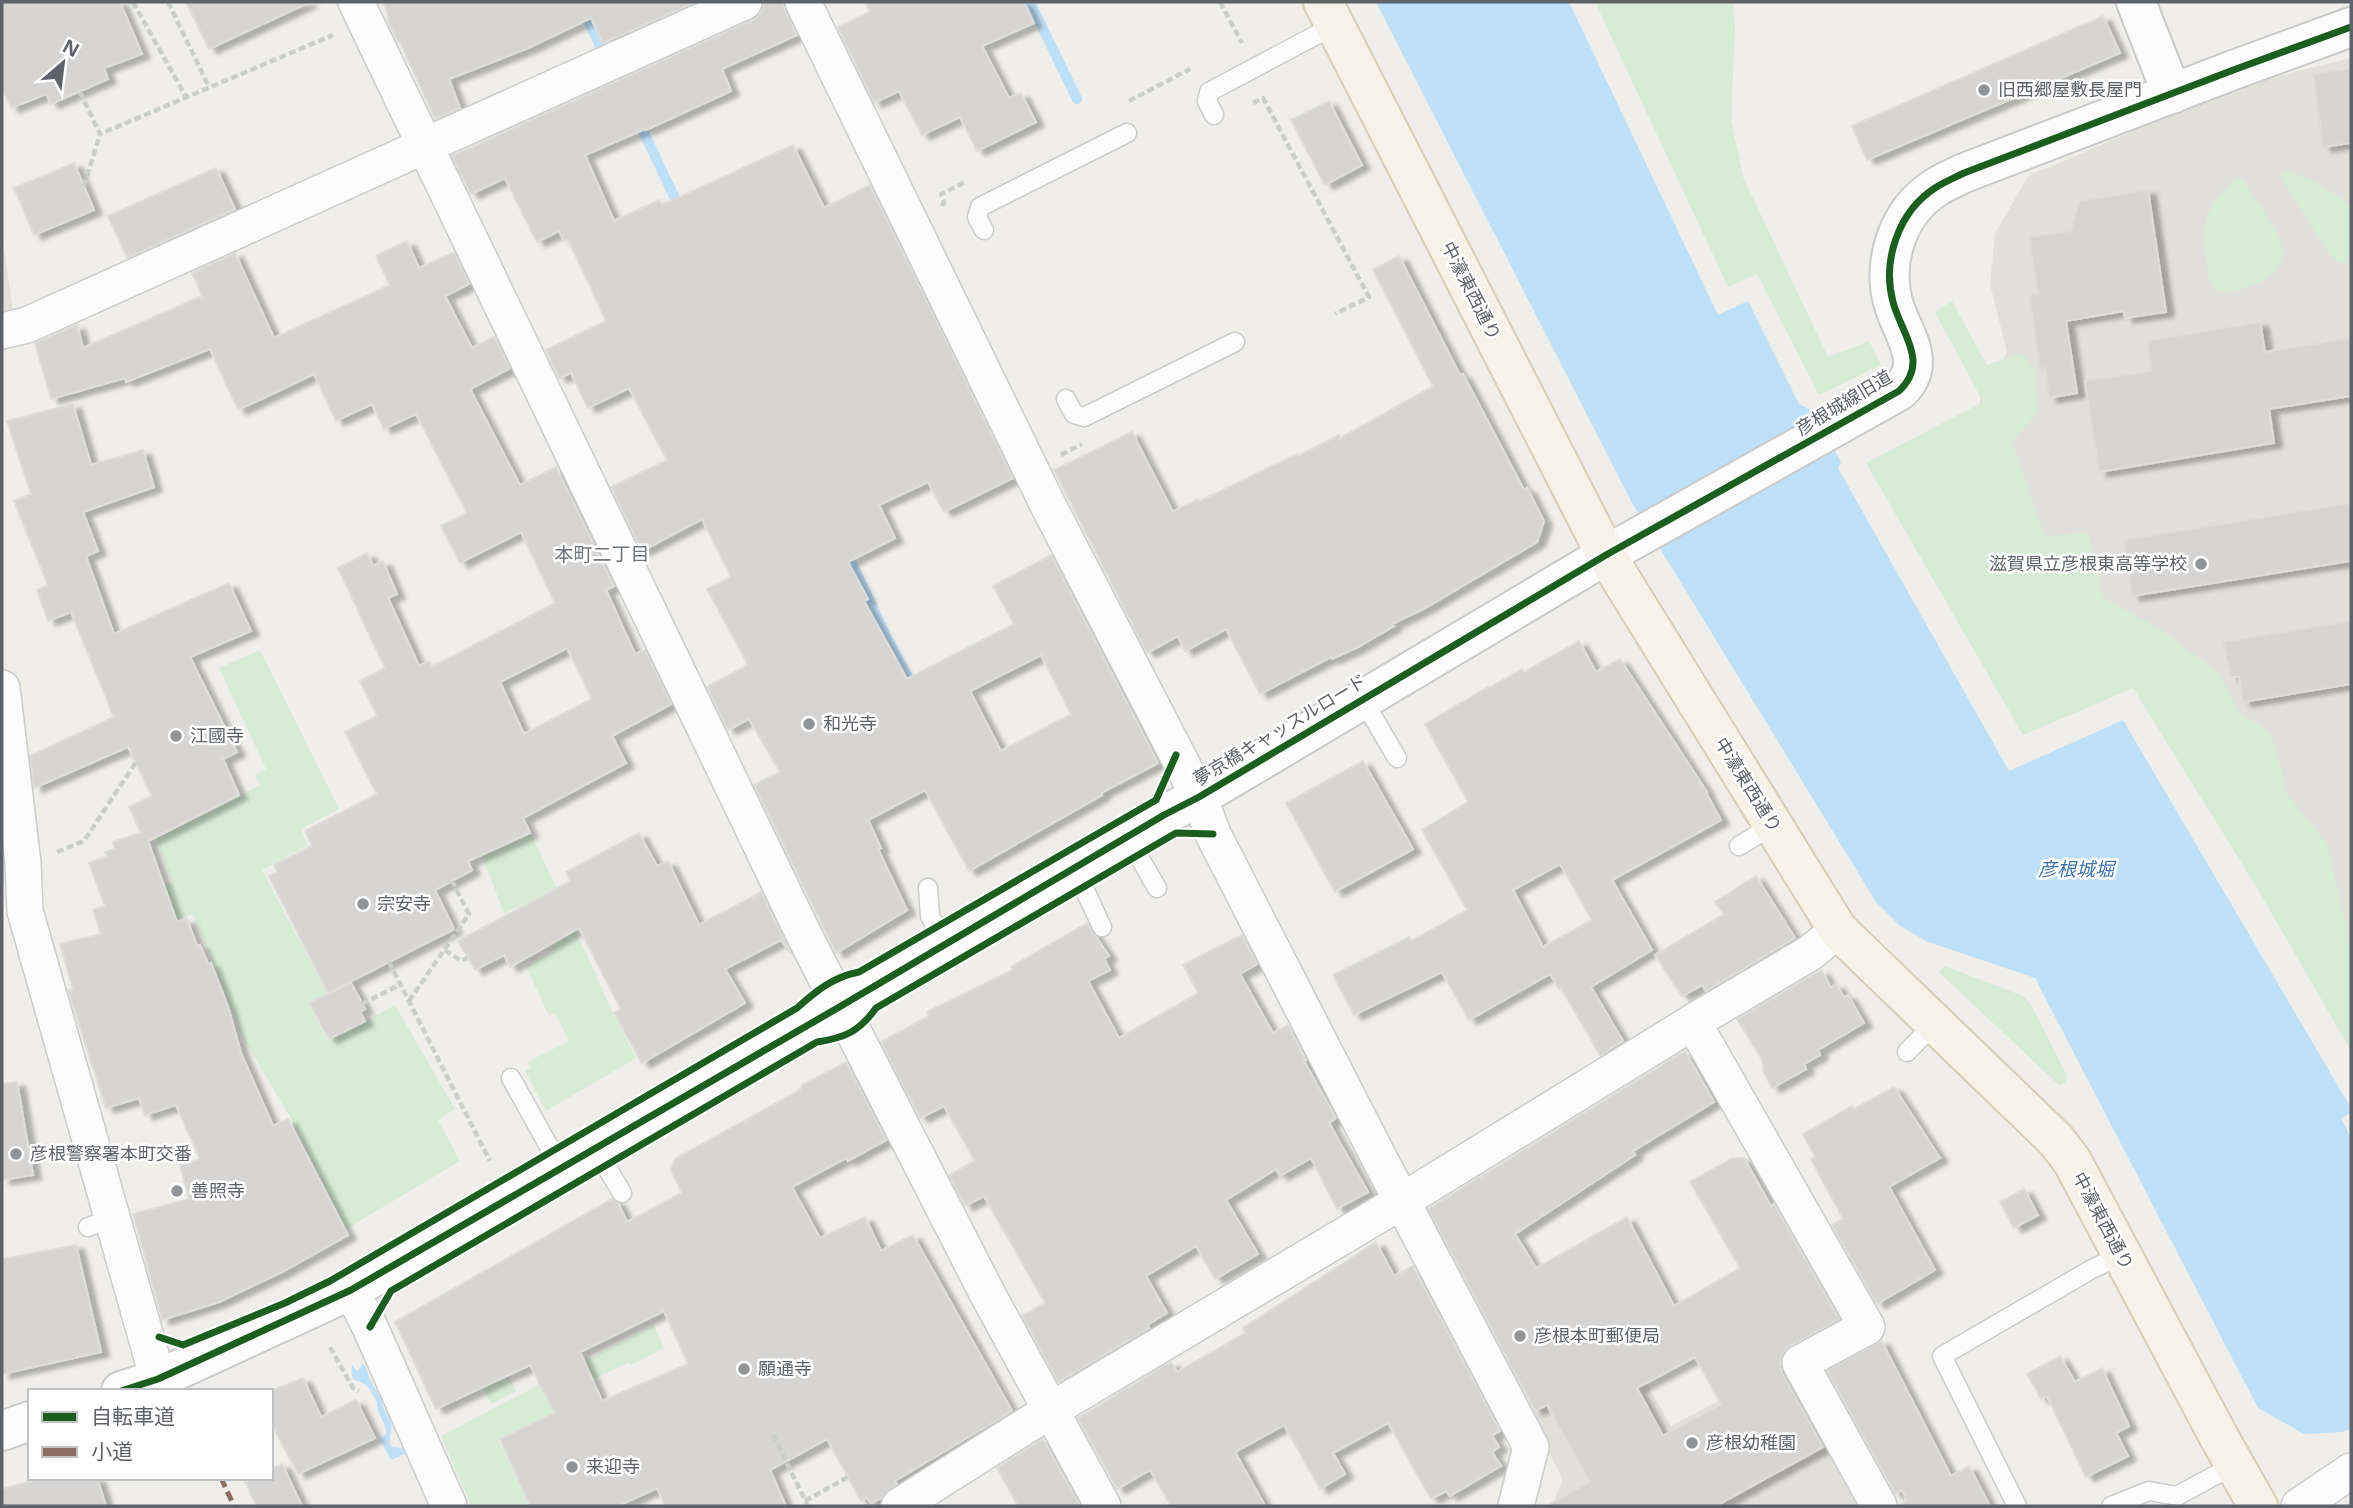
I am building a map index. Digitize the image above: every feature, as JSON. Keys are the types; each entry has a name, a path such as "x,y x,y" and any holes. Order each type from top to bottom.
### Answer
{"main road":[{"name":"中濠東西通り","path":"1329,14 1606,555 1838,930 2056,1140 2072,1161 2258,1506"}],"street":[{"path":"2,331 27,325 36,313 744,2"},
{"path":"803,2 832,79 1044,510 1199,797 1231,892 1276,958 1343,1069 1383,1147 1402,1201 1531,1447 1516,1506"},
{"path":"2136,2 2172,94"},
{"path":"361,12 425,144 438,184 742,816 841,1006 984,1298 1051,1410 1102,1506"},
{"name":"彦根城線旧道","path":"1606,555 1899,391 1911,376 1914,359 1911,344 1893,304 1888,276 1891,252 1900,228 1913,209 1933,189 1964,173 2351,27"},
{"name":"夢京橋キャッスルロード","path":"127,1389 158,1378 351,1290 841,1006 1127,836 1199,797 1606,555"},
{"path":"2,688 16,874 100,1223 158,1378"},
{"path":"899,1506 1051,1410 1810,953 1838,930"},
{"path":"1693,1022 1867,1327 1800,1363 1879,1506"},
{"path":"351,1290 370,1326 449,1506"},
{"path":"2,1431 28,1422"},
{"path":"2299,1506 2351,1471"}],"lane":[{"path":"1214,115 1207,101 1209,92 1329,14"},
{"path":"984,230 977,217 980,207 1127,133"},
{"path":"1066,399 1074,414 1084,417 1235,342"},
{"path":"1363,700 1397,758"},
{"path":"1739,846 1773,825"},
{"path":"1127,836 1157,887"},
{"path":"1074,867 1102,928"},
{"path":"928,888 930,916 945,944"},
{"path":"1907,1052 1934,1023"},
{"path":"511,1078 561,1168"},
{"path":"595,1148 622,1193"},
{"path":"2017,1506 1942,1356 2121,1255"},
{"path":"2111,1506 2149,1491 2176,1496 2234,1465"}],"path":[{"path":"133,2 186,97"},
{"path":"167,2 209,87"},
{"path":"1220,2 1242,44"},
{"path":"100,134 209,87 361,12"},
{"path":"80,92 100,134 84,186"},
{"path":"1250,104 1263,98 1369,297 1335,314"},
{"path":"16,874 34,861 84,841 136,762"},
{"path":"409,1001 469,914 452,881"},
{"path":"445,950 461,961 467,958"},
{"path":"389,962 490,1161"},
{"path":"362,1004 401,984"},
{"path":"330,1347 353,1388 362,1394"},
{"path":"773,1435 807,1504 848,1477"}],"shaded area":[{"name":"滋賀県立彦根東高等学校","path":"2351,58 2351,1016 2155,695 1979,477 1980,399 2007,352 1990,284 1995,234 2028,176 2238,86"},
{"path":"2,234 14,317 2,321"},
{"name":"彦根幼稚園","path":"1632,1358 1671,1426 1786,1365 1861,1506 1552,1506 1563,1480 1530,1415"}],"green space":[{"path":"1595,2 1733,2 1735,29 1731,119 1743,177 1828,357 1869,341 1881,365 1819,395 1757,274 1728,287"},
{"path":"2288,171 2312,180 2351,205 2351,266 2338,262 2330,255 2280,176 2282,172"},
{"path":"2236,178 2242,179 2269,219 2281,243 2282,253 2278,268 2272,274 2258,284 2228,292 2215,289 2209,278 2205,226 2212,207"},
{"path":"1952,301 1987,365 2022,353 2035,370 2038,412 2012,442 2044,536 2088,533 2103,598 2159,628 2220,674 2239,712 2271,733 2288,795 2327,844 2351,948 2351,1051 2257,888 2133,688 2023,735 1866,463 1983,402 1935,312"},
{"path":"260,650 339,809 301,829 308,845 262,870 327,993 308,1004 328,1041 395,1005 455,1109 438,1120 460,1161 346,1229 290,1117 242,1036 193,914 139,931 127,897 172,882 156,838 260,785 255,775 266,769 219,668"},
{"path":"531,833 636,1058 546,1111 525,1071 531,1068 527,1062 569,1041 555,1013 549,1016 526,966 554,951 529,902 504,913 482,856"},
{"path":"1945,966 2023,996 2031,1005 2067,1076 2066,1083 2059,1085 1943,976 1939,971"},
{"path":"461,1284 516,1391 491,1404 440,1295"},
{"path":"654,1325 664,1348 631,1365 629,1362 594,1379 599,1391 498,1439 529,1506 471,1506 441,1436"}],"water":[{"name":"彦根城堀","path":"1376,2 1569,2 1718,315 1748,301 1799,404 1813,411 1841,462 1838,468 2009,771 2123,720 2351,1108 2351,1113 2341,1118 2351,1138 2351,1429 2304,1434 2258,1408 2035,978 1926,941 1899,925 1876,902 1631,501"},
{"path":"363,1363 390,1418 391,1447 403,1448 409,1452 391,1460 380,1439 386,1434 386,1430 377,1401 367,1386 352,1376 352,1366 358,1371"}],"building":[{"path":"2,2 120,2 142,54 104,68 108,79 51,104 46,94 11,108 2,88"},
{"path":"186,2 310,2 209,49"},
{"path":"383,2 696,2 603,43 591,18 528,48 449,79 460,108 435,119 387,19 389,18"},
{"path":"783,2 797,35 722,69 731,91 585,155 614,221 659,200 662,205 793,145 824,208 870,185 1013,478 944,512 928,482 879,505 895,538 848,562 868,599 864,601 907,679 1014,624 993,586 1051,555 1158,763 1101,793 1102,795 969,871 925,790 868,820 881,848 878,849 907,910 836,953 754,785 780,772 749,719 728,730 707,687 748,665 707,589 731,577 702,519 642,551 611,487 667,460 629,388 588,408 571,373 559,378 546,350 606,321 568,239 564,241 559,231 537,242 505,178 471,194 452,156 752,20 760,14 764,3","holes":["1041,655 1071,714 1001,751 970,691"]},
{"path":"865,2 1024,2 1034,23 982,46 1009,98 1021,93 1036,122 977,151 960,117 922,135 899,91 874,103 838,27 870,12"},
{"name":"旧西郷屋敷長屋門","path":"2103,16 2120,53 1867,160 1852,126"},
{"path":"2351,68 2351,143 2323,147 2313,74"},
{"path":"1329,101 1362,165 1325,185 1291,120"},
{"path":"74,163 94,210 34,235 14,188"},
{"path":"216,168 235,209 127,258 108,216"},
{"path":"2148,190 2166,312 2125,318 2124,311 2066,321 2077,393 2049,398 2045,368 2040,369 2029,295 2038,294 2029,237 2071,231 2079,201"},
{"path":"407,241 419,268 454,252 469,284 445,296 472,348 494,337 510,368 470,389 520,485 556,467 614,586 606,590 635,654 645,650 671,704 612,736 626,763 523,818 530,833 468,861 472,870 435,890 454,929 328,993 269,876 277,872 274,865 312,846 305,831 377,794 345,732 377,716 360,681 385,668 338,568 367,553 373,566 383,561 397,594 388,598 419,666 429,661 432,667 555,603 521,532 460,563 441,526 467,513 416,414 384,429 372,404 336,421 314,374 238,410 210,349 126,382 125,378 51,399 35,343 77,325 83,348 202,296 192,273 235,253 274,338 390,285 376,256","holes":["567,648 592,699 524,734 500,682"]},
{"path":"1399,256 1460,375 1463,374 1524,490 1527,488 1544,521 1537,542 1425,608 1392,624 1394,626 1356,648 1332,659 1331,657 1260,694 1226,629 1185,651 1178,636 1147,653 1054,470 1132,432 1173,512 1339,435 1340,438 1433,386 1373,270"},
{"path":"2260,322 2265,352 2351,338 2351,396 2269,409 2274,443 2099,472 2085,381 2151,371 2147,341"},
{"path":"73,404 91,465 143,450 154,487 83,512 98,551 86,556 114,634 229,583 251,631 190,657 237,752 223,759 239,795 148,841 177,922 187,919 197,946 200,945 208,964 211,963 228,1007 241,1053 273,1126 288,1119 348,1235 282,1272 219,1302 162,1320 133,1214 189,1199 180,1165 200,1159 176,1105 145,1115 139,1098 106,1108 68,990 73,989 60,944 101,934 93,910 105,906 89,863 107,856 105,852 115,849 113,842 141,833 129,807 152,796 128,747 34,788 30,756 114,717 71,612 48,621 37,590 48,585 14,501 31,494 7,421"},
{"path":"2351,503 2351,561 2132,596 2124,540"},
{"path":"2351,621 2351,684 2243,702 2239,677 2231,677 2223,642"},
{"path":"1579,641 1596,672 1620,659 1707,792 1721,820 1612,880 1652,950 1591,987 1623,1041 1600,1055 1550,974 1469,1020 1442,972 1354,1015 1333,975 1409,937 1411,941 1467,910 1422,830 1468,802 1425,724 1522,669 1524,672","holes":["1560,864 1592,920 1543,947 1513,890"]},
{"path":"1363,761 1413,849 1335,892 1286,803"},
{"path":"639,833 657,866 668,861 699,925 761,892 791,954 781,940 725,969 745,1003 642,1063 614,1013 621,1009 579,928 510,967 504,955 475,970 458,941 571,881 566,872"},
{"path":"1756,876 1795,938 1706,991 1702,985 1682,996 1655,955 1724,914 1715,902"},
{"path":"1087,923 1109,956 1104,959 1110,970 1088,981 1119,1038 1198,993 1183,965 1242,935 1257,964 1240,974 1273,1033 1288,1025 1306,1060 1304,1061 1336,1118 1329,1123 1368,1192 1337,1209 1311,1158 1280,1176 1276,1169 1226,1200 1258,1254 1215,1279 1196,1246 1146,1276 1167,1313 1147,1325 1149,1328 1058,1382 1022,1316 1045,1303 984,1196 965,1206 949,1175 975,1161 944,1106 920,1118 881,1042 929,1016 927,1012 1013,970 1011,967"},
{"path":"1821,970 1831,987 1836,984 1844,997 1848,995 1864,1023 1818,1050 1820,1055 1804,1064 1806,1069 1772,1088 1763,1070 1763,1061 1737,1019"},
{"path":"351,983 365,1009 360,1012 365,1021 329,1039 309,1003"},
{"path":"1685,1051 1714,1102 1633,1151 1635,1155 1515,1234 1536,1268 1627,1217 1674,1306 1740,1268 1690,1182 1733,1158 1744,1158 1771,1206 1774,1204 1839,1319 1790,1346 1783,1353 1780,1362 1782,1373 1823,1447 1716,1506 1547,1506 1590,1482 1547,1405 1535,1411 1428,1209","holes":["1695,1357 1721,1404 1663,1436 1637,1388"]},
{"path":"846,1062 886,1140 792,1187 820,1238 865,1217 881,1251 913,1235 1012,1411 895,1481 897,1484 871,1503 866,1497 861,1501 827,1439 770,1470 786,1506 665,1506 657,1488 618,1506 530,1506 500,1439 555,1413 530,1365 436,1409 395,1322 612,1199 618,1203 627,1222 682,1193 671,1170 675,1159 800,1090 802,1085","holes":["664,1311 688,1364 602,1401 580,1352"]},
{"path":"17,1082 33,1175 2,1180 2,1084"},
{"path":"1894,1087 1940,1158 1889,1187 1935,1270 1877,1304 1832,1225 1843,1219 1811,1159 1815,1157 1803,1134 1852,1106 1854,1109"},
{"path":"2024,1189 2038,1215 2014,1228 2000,1202"},
{"path":"1376,1242 1394,1276 1413,1266 1500,1431 1492,1435 1499,1447 1492,1452 1501,1466 1450,1496 1446,1491 1431,1499 1388,1423 1333,1453 1345,1474 1320,1489 1284,1425 1235,1452 1265,1506 1171,1506 1150,1470 1117,1489 1078,1418 1171,1362 1177,1372 1245,1333 1243,1328"},
{"path":"76,1245 101,1352 2,1374 2,1259"},
{"path":"1881,1340 1951,1476 1969,1466 1990,1506 1899,1506 1907,1500 1902,1490 1895,1494 1827,1371"},
{"path":"2060,1356 2075,1382 2102,1368 2129,1426 2116,1433 2128,1456 2086,1477 2047,1396 2041,1399 2027,1374"},
{"path":"303,1378 321,1417 356,1400 375,1438 298,1474 273,1427 273,1390"},
{"path":"1043,1439 1080,1506 1018,1506 997,1468"},
{"path":"282,1464 302,1506 257,1506 245,1482 273,1480 273,1468"},
{"path":"36,1480 98,1480 106,1506 2,1506 2,1489"}],"waterway":[{"path":"579,2 603,52"},
{"path":"1030,2 1077,99"},
{"path":"637,118 681,211"},
{"path":"846,550 888,640 915,689"}],"marked path":[{"path":"222,1480 234,1506"}],"cycle path":[{"path":"127,1389 158,1379 351,1290 1199,797 1606,555 1899,391 1908,380 1913,358 1893,302 1890,286 1892,254 1896,239 1911,210 1938,186 1964,173 2351,27"},
{"path":"159,1337 183,1345 285,1303 330,1281 797,1008 825,986 841,977 859,972 1156,800 1176,755"},
{"path":"370,1327 391,1291 817,1042 835,1038 857,1028 876,1008 1176,833 1213,834"}],"place":[{"name":"旧西郷屋敷長屋門","path":"1984,90"},
{"name":"滋賀県立彦根東高等学校","path":"2201,564"},
{"name":"和光寺","path":"809,724"},
{"name":"江國寺","path":"176,736"},
{"name":"宗安寺","path":"363,904"},
{"name":"彦根警察署本町交番","path":"16,1154"},
{"name":"善照寺","path":"177,1191"},
{"name":"彦根本町郵便局","path":"1520,1336"},
{"name":"願通寺","path":"744,1369"},
{"name":"彦根幼稚園","path":"1692,1443"},
{"name":"来迎寺","path":"572,1467"}],"district":[{"name":"本町二丁目","path":"602,554"}]}
